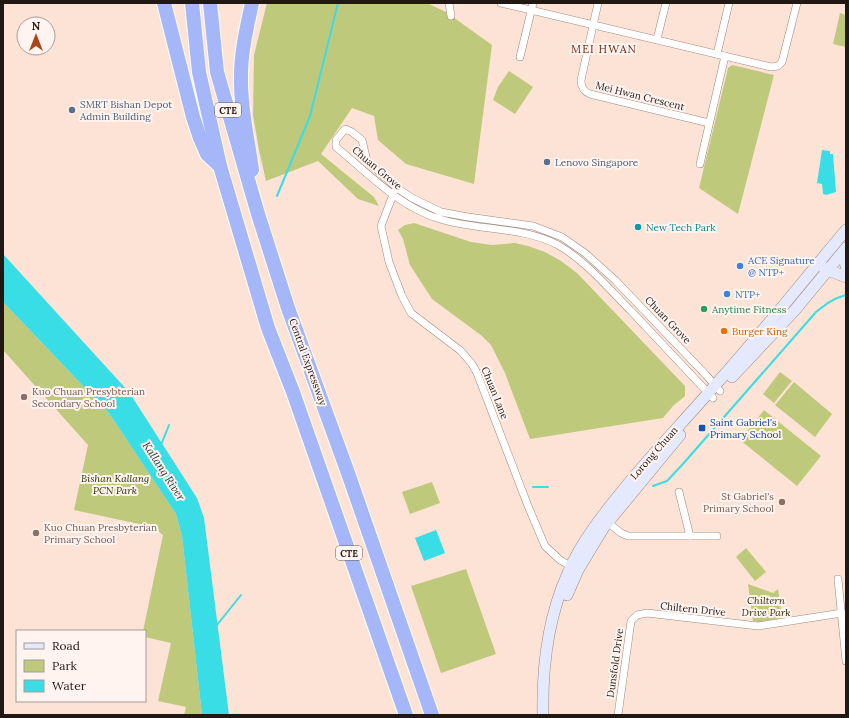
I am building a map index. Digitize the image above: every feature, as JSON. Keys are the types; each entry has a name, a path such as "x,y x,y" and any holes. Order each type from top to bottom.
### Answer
{"highway":[{"path":"164,3 193,117 200,138 207,154 220,166"},
{"name":"CTE","path":"192,3 199,72 220,166 268,328 406,715"},
{"name":"Central Expressway","path":"210,3 217,72 258,214 288,308 348,473 432,715"},
{"path":"252,3 244,43 241,76 243,111 258,214"}],"main road":[{"name":"Lorong Chuan","path":"543,715 544,663 559,597 574,568 604,519 682,432 846,230"},
{"name":"Lorong Chuan","path":"714,392 789,315 846,248"},
{"path":"846,252 844,258 846,266"},
{"path":"818,263 828,270 846,277"},
{"name":"Lorong Chuan","path":"550,715 548,694 554,642 574,568"}],"street":[{"path":"449,3 451,16"},
{"path":"501,3 532,6 593,24 775,67 780,65 783,59 797,3"},
{"name":"Mei Hwan Crescent","path":"598,3 581,80 584,91 590,94 709,123"},
{"path":"657,39 666,3"},
{"path":"700,164 709,123 729,3"},
{"path":"520,57 532,6"},
{"name":"Chuan Grove","path":"345,129 352,132 362,140 367,161 397,188 412,198 441,212 533,226 562,237 585,253 615,280 706,375 714,392 578,259 557,245 530,234 468,226 440,220 427,215 393,195 336,147 336,140 345,129"},
{"name":"Chuan Lane","path":"397,188 381,226 389,262 402,296 411,312 461,351 472,364 480,378 528,506 545,546 560,560 574,568"},
{"path":"679,492 690,536"},
{"path":"604,519 621,534 628,536 717,536"},
{"path":"838,580 843,592 842,613 846,661"},
{"name":"Chiltern Drive","path":"637,615 647,614 758,626 842,613"},
{"name":"Dunsfold Drive","path":"618,715 631,621 637,615"}],"green space":[{"path":"267,3 427,3 446,12 492,45 474,184 406,164 378,140 374,116 352,108 321,154 374,197 379,206 358,199 318,161 266,181 253,115 254,55"},
{"path":"840,13 846,15 846,47 833,44"},
{"path":"732,65 774,75 738,214 699,188 728,68"},
{"path":"509,71 533,87 515,114 493,100 498,87"},
{"path":"414,223 471,242 492,245 515,243 528,246 545,252 561,261 577,273 685,386 685,396 673,406 663,418 530,439 505,373 491,345 482,336 432,299 410,265 403,239 398,230 405,225"},
{"name":"Bishan Kallang PCN Park","path":"3,302 109,413 176,514 182,536 202,715 184,715 186,707 158,701 171,643 146,637 146,630 143,630 163,535 153,527 74,510 88,445 3,350"},
{"path":"780,372 792,381 774,403 763,394"},
{"path":"794,382 832,414 815,437 775,405"},
{"path":"764,410 821,456 797,486 740,440"},
{"path":"432,482 440,503 410,514 402,492"},
{"path":"746,548 766,572 755,581 736,557"},
{"path":"466,569 496,654 441,673 411,586"},
{"name":"Chiltern Drive Park","path":"748,584 773,593 778,589 782,618 759,622 753,621"}],"water":[{"path":"822,150 830,151 830,154 833,154 836,192 826,195 823,194 822,184 817,183"},
{"name":"Kallang River","path":"3,254 129,392 197,498 204,518 229,715 202,715 182,536 176,514 109,413 3,302"},
{"path":"436,530 445,553 424,561 415,538"}],"waterway":[{"path":"277,196 310,116 338,3"},
{"path":"653,486 667,481 682,465 816,312 830,302 846,295"},
{"name":"Kallang River","path":"161,445 169,425"},
{"path":"533,487 548,487"},
{"path":"217,625 241,595"}],"place":[{"name":"SMRT Bishan Depot Admin Building","path":"72,110"},
{"name":"Lenovo Singapore","path":"547,162"},
{"name":"New Tech Park","path":"638,227"},
{"name":"ACE Signature @ NTP+","path":"740,266"},
{"name":"NTP+","path":"727,294"},
{"name":"Anytime Fitness","path":"704,309"},
{"name":"Burger King","path":"724,331"},
{"name":"Kuo Chuan Presybterian Secondary School","path":"24,397"},
{"name":"Saint Gabriel's Primary School","path":"702,428"},
{"name":"St Gabriel's Primary School","path":"782,502"},
{"name":"Kuo Chuan Presbyterian Primary School","path":"36,533"}],"district":[{"name":"MEI HWAN","path":"604,49"}]}
